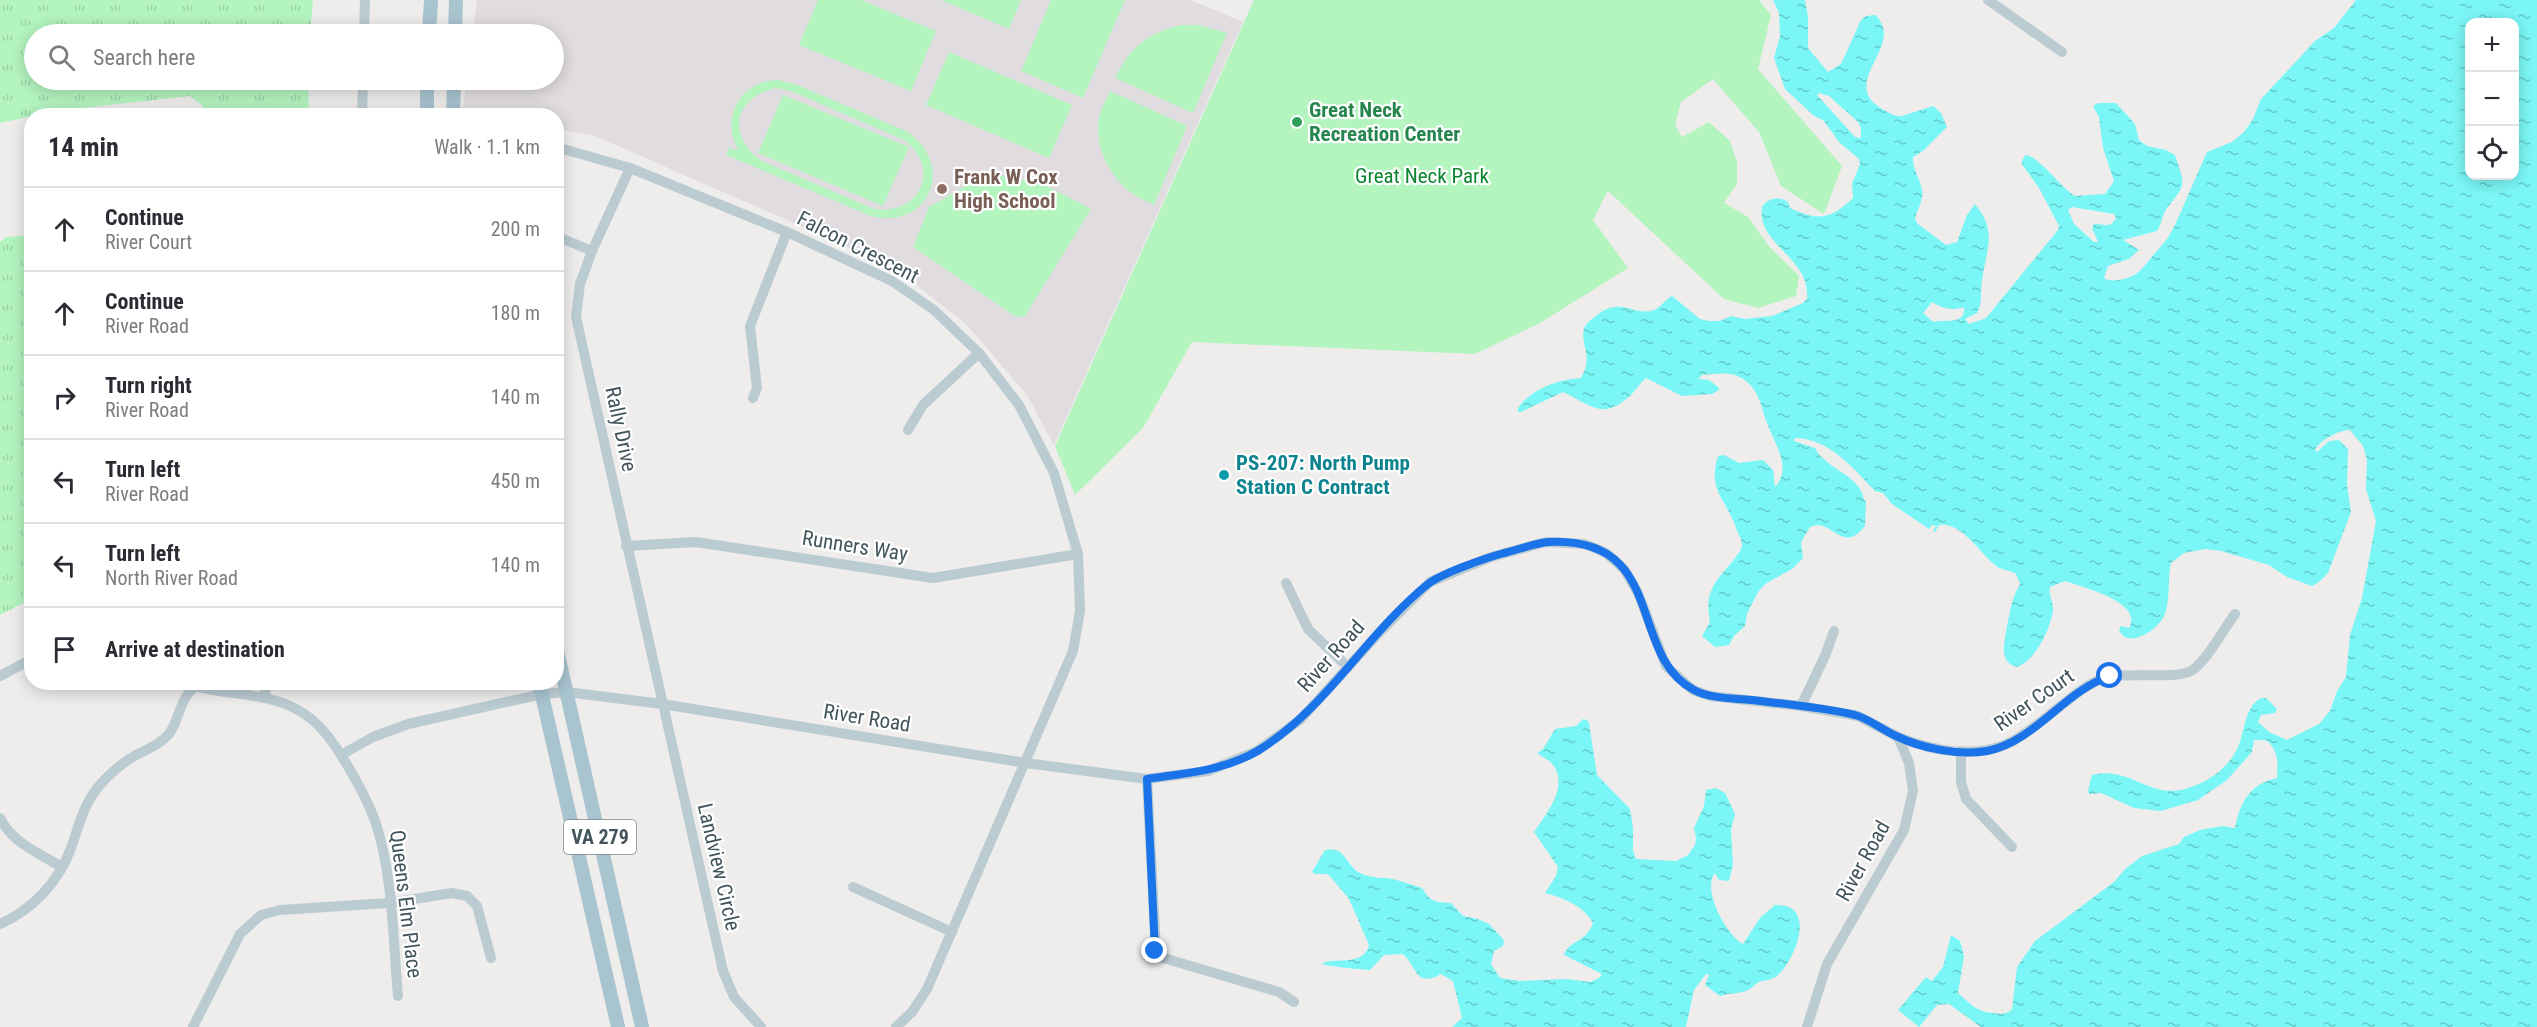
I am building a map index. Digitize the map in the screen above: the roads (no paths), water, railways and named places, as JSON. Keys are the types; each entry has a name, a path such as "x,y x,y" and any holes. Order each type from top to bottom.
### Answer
{"main road":[{"path":"430,24 431,0"},
{"path":"455,24 456,0"},
{"path":"427,90 428,108"},
{"path":"453,108 454,90"},
{"name":"VA 279","path":"564,679 642,1027"},
{"name":"VA 279","path":"541,690 618,1027"}],"street":[{"path":"364,24 365,0"},
{"path":"1988,0 2062,52"},
{"path":"362,108 363,90"},
{"name":"Falcon Crescent","path":"564,149 630,168 787,232 892,281 934,310 979,353 1019,405 1054,472 1078,554 1080,611 1073,651 1026,763"},
{"name":"Rally Drive","path":"630,168 592,251 580,284 576,317 662,704"},
{"path":"753,398 757,388 750,326 787,232"},
{"path":"564,239 592,251"},
{"path":"908,430 923,405 979,353"},
{"name":"Runners Way","path":"626,546 696,542 933,578 1078,554"},
{"name":"River Road","path":"554,690 662,704 1026,763 1147,779 1208,771 1257,751 1299,720 1430,582 1491,556 1546,542 1585,544 1606,553 1623,569 1638,593 1666,666 1693,690 1710,696 1801,706 1858,716 1898,737 1909,763 1913,791 1904,830 1827,964 1807,1027"},
{"path":"1286,583 1308,629 1348,667"},
{"name":"River Court","path":"1898,737 1916,744 1961,751 1985,751 2011,742 2100,680 2123,675 2180,675 2192,671 2235,614"},
{"path":"1801,706 1826,656 1834,631"},
{"path":"0,675 24,663"},
{"path":"0,924 32,904 54,880 63,867 85,807 98,787 121,765 163,740 176,723 192,690"},
{"name":"Queens Elm Place","path":"208,690 264,698 285,704 310,718 330,738 341,755 358,784 376,823 385,857 398,996"},
{"path":"264,698 266,690"},
{"name":"River Road","path":"341,755 364,741 390,730 534,690"},
{"name":"Landview Circle","path":"662,704 723,971 734,997 754,1025"},
{"path":"1961,751 1960,782 1966,799 2012,847"},
{"path":"896,1027 920,1001 1026,763"},
{"path":"1147,779 1155,951 1160,957 1279,992 1294,1002"},
{"path":"0,818 11,835 19,842 63,867"},
{"path":"853,887 952,932"},
{"path":"193,1027 240,934 261,915 280,910 389,903 452,893 467,896 473,900 480,912 491,958"}],"water":[{"path":"1773,0 1805,0 1808,17 1808,48 1828,72 1841,64 1861,20 1866,16 1876,15 1882,25 1884,38 1867,81 1867,91 1872,101 1897,116 1933,106 1941,113 1947,127 1923,151 1913,157 1922,194 1915,219 1918,224 1946,245 1957,242 1967,215 1975,204 1982,214 1988,232 1988,250 1980,305 1977,313 1965,319 1969,324 1986,318 2058,230 2059,226 2039,188 2021,163 2025,155 2036,160 2075,196 2105,194 2114,181 2103,148 2099,117 2093,106 2098,103 2116,103 2135,124 2139,140 2147,146 2166,150 2175,155 2182,178 2181,188 2165,211 2157,231 2123,240 2139,250 2129,259 2108,266 2104,278 2117,280 2139,272 2167,239 2207,152 2232,142 2244,132 2253,119 2261,99 2315,41 2334,28 2356,0 2537,0 2537,1027 1981,1027 1949,1004 1937,1005 1919,1027 1898,1010 1926,977 1932,981 1943,967 1951,935 1960,941 1964,956 1958,993 1974,1007 1985,1012 2001,1014 2009,1012 2012,1009 2017,967 2035,941 2114,882 2125,869 2142,856 2179,844 2184,837 2200,830 2222,826 2235,828 2243,802 2253,790 2277,778 2275,753 2266,740 2254,740 2252,752 2227,780 2198,800 2161,811 2134,808 2101,793 2089,794 2092,775 2117,774 2160,790 2172,791 2201,783 2216,774 2234,755 2248,714 2255,702 2261,698 2266,698 2277,709 2275,713 2261,715 2258,722 2269,732 2287,740 2319,724 2330,711 2337,691 2346,677 2350,635 2362,598 2376,521 2366,489 2367,460 2363,446 2350,430 2335,434 2325,439 2315,450 2317,452 2329,441 2339,440 2348,449 2347,485 2351,512 2328,573 2319,582 2312,586 2287,577 2269,565 2221,551 2206,549 2184,553 2171,563 2167,604 2161,621 2142,636 2129,638 2123,636 2119,630 2121,626 2129,628 2131,619 2128,611 2120,603 2065,581 2050,587 2053,611 2049,627 2031,657 2018,667 2007,661 2004,651 2012,604 2020,584 2016,574 1997,567 1970,539 1955,528 1939,525 1935,532 1933,531 1936,526 1932,525 1929,529 1892,504 1883,493 1875,491 1849,464 1830,449 1819,443 1795,438 1794,441 1815,448 1826,461 1856,484 1866,501 1865,526 1850,537 1843,537 1818,525 1810,527 1801,542 1803,558 1792,569 1765,584 1758,592 1747,614 1745,626 1734,636 1729,645 1715,647 1702,636 1710,622 1708,603 1710,595 1712,588 1741,550 1742,545 1716,486 1715,468 1718,456 1724,455 1739,463 1763,460 1773,470 1775,487 1782,471 1780,455 1759,398 1749,383 1733,375 1702,375 1698,379 1709,380 1719,390 1712,394 1682,396 1646,378 1630,396 1612,408 1589,406 1563,392 1521,412 1518,412 1518,408 1530,395 1546,386 1564,380 1581,378 1587,357 1584,329 1589,321 1613,307 1640,311 1654,310 1672,296 1700,319 1720,321 1731,316 1745,319 1772,316 1803,303 1807,299 1806,285 1801,272 1767,231 1762,220 1762,207 1770,200 1777,199 1785,200 1790,208 1808,215 1823,216 1837,211 1853,198 1852,184 1860,164 1859,159 1839,142 1824,121 1813,115 1785,89 1774,58 1780,36 1779,13","holes":["1819,93 1829,96 1858,122 1861,128 1861,138 1855,137 1817,95","2072,207 2114,214 2116,218 2109,225 2094,224 2092,228 2098,242 2094,242 2074,224 2068,210","1932,302 1948,309 1964,307 1964,313 1958,319 1933,322 1923,313"]},
{"path":"1583,719 1589,723 1597,775 1630,809 1633,851 1636,859 1676,861 1688,855 1695,845 1694,828 1704,806 1706,790 1716,788 1725,793 1735,814 1731,830 1733,865 1729,881 1719,880 1715,873 1711,890 1713,900 1723,922 1743,944 1760,918 1775,905 1788,907 1796,913 1800,922 1796,946 1777,976 1759,982 1745,991 1720,996 1705,985 1709,975 1706,974 1694,990 1686,1027 1452,1027 1462,1018 1453,981 1441,974 1433,978 1422,978 1403,954 1384,955 1370,970 1322,964 1361,957 1369,945 1349,899 1328,874 1312,872 1325,850 1331,849 1341,853 1358,872 1422,888 1434,900 1451,903 1463,916 1489,924 1504,940 1503,946 1494,951 1491,964 1500,978 1520,981 1567,979 1590,982 1599,978 1602,974 1564,955 1569,947 1586,934 1593,923 1578,907 1545,893 1556,876 1558,867 1534,832 1553,802 1558,785 1555,768 1537,753 1543,749 1555,729 1576,726"}],"place":[{"name":"Great Neck Recreation Center","path":"1297,122"},
{"name":"Frank W Cox High School","path":"942,189"},
{"name":"PS-207: North Pump Station C Contract","path":"1224,475"}],"park label":[{"name":"Great Neck Park","path":"1422,176"}]}
